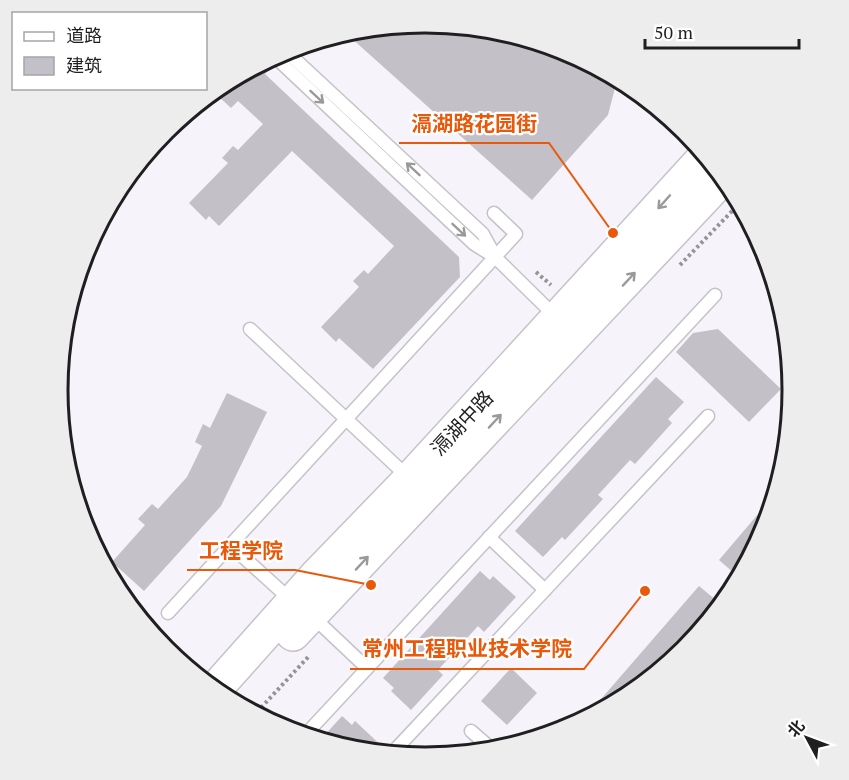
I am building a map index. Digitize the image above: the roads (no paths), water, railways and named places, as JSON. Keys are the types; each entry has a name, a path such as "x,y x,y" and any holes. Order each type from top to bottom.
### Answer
{"main road":[{"name":"滆湖中路","path":"237,694 302,609 317,575 410,479 700,163"},
{"name":"滆湖中路","path":"221,683 302,609 716,185"}],"lane":[{"path":"293,58 474,244 495,257 558,319"},
{"path":"282,63 364,132"},
{"path":"168,613 516,234 494,213"},
{"path":"311,728 715,295"},
{"path":"250,329 410,479"},
{"path":"400,746 708,416"},
{"path":"489,537 545,590"},
{"path":"230,545 367,668"},
{"path":"471,731 483,742"}],"place":[{"name":"滆湖路花园街","path":"613,233"},
{"name":"工程学院","path":"371,585"},
{"name":"常州工程职业技术学院","path":"645,591"}]}
